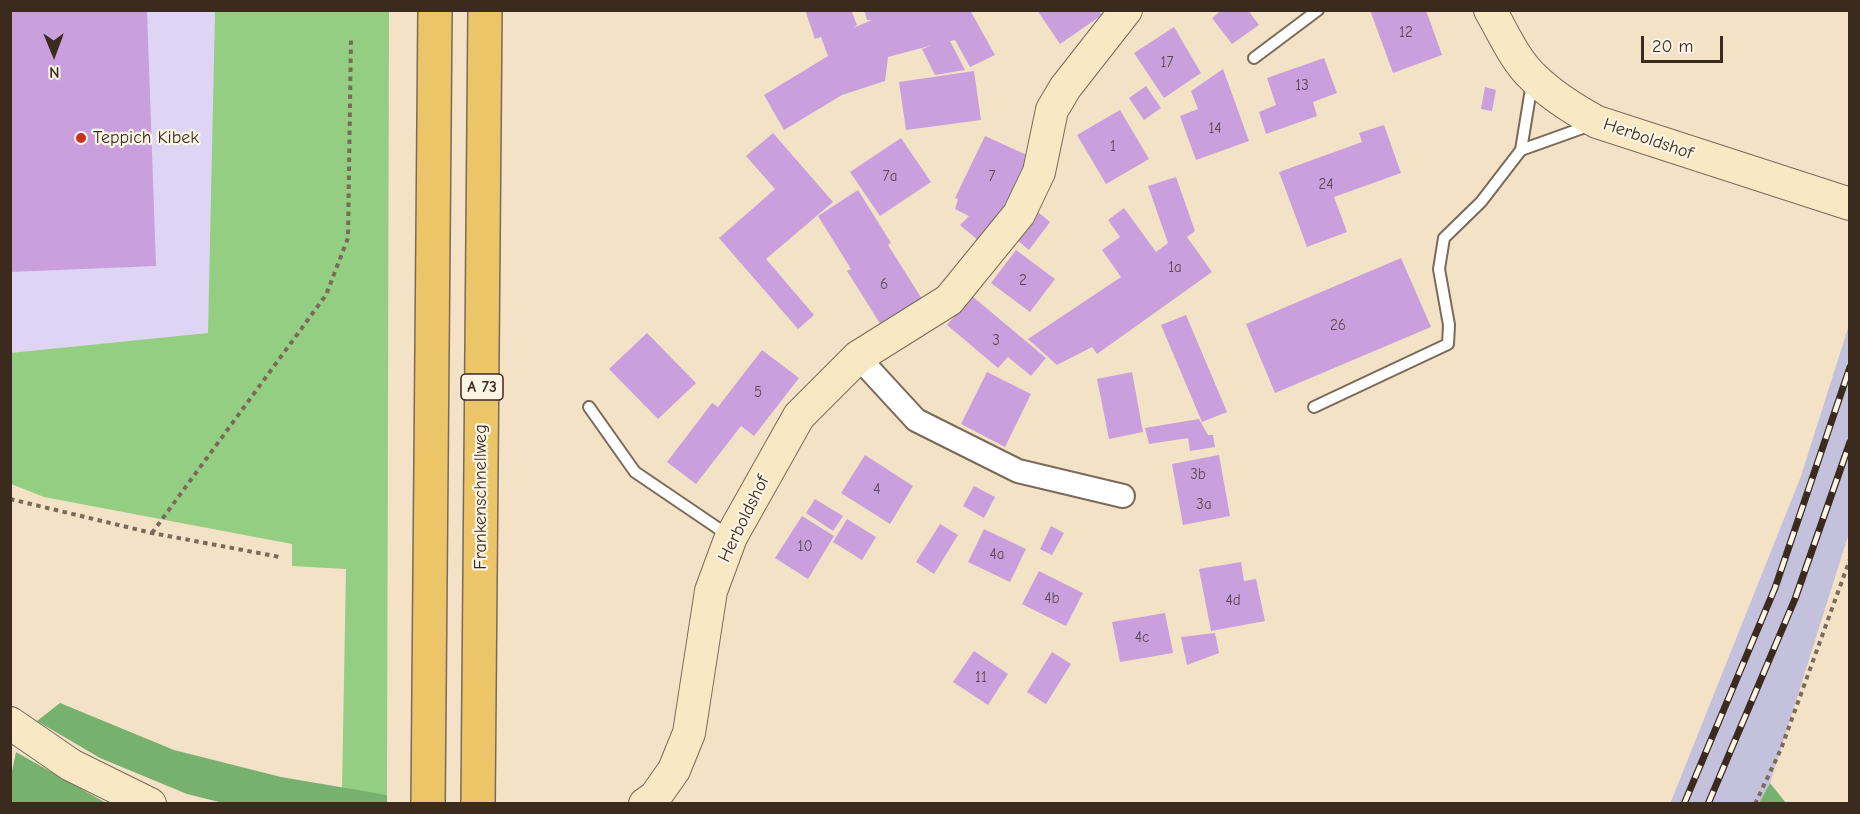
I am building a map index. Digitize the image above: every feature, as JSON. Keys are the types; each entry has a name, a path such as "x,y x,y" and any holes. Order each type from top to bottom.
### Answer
{"highway":[{"path":"428,804 435,10"},
{"name":"Frankenschnellweg","path":"478,804 485,10"}],"street":[{"name":"Herboldshof","path":"645,804 655,796 674,770 689,733 711,591 731,537 799,416 858,357 949,300 1019,214 1039,172 1052,110 1065,88 1126,10"},
{"name":"Herboldshof","path":"1490,10 1520,61 1533,77 1575,110 1597,122 1850,204"},
{"path":"858,357 916,420 1018,471 1123,496"},
{"path":"10,723 71,765 150,804"}],"lane":[{"path":"1254,58 1318,10"},
{"path":"1314,407 1448,344 1449,324 1439,269 1444,238 1481,202 1521,150 1533,77"},
{"path":"1521,150 1597,122"},
{"path":"589,407 635,472 731,537"}],"path":[{"path":"152,533 326,295 348,238 351,38"},
{"path":"10,499 152,533 280,557"},
{"path":"1755,804 1781,749 1850,559"}],"shaded area":[{"path":"11,11 215,11 209,333 11,353"},
{"path":"1849,325 1849,533 1770,783 1759,803 1670,804 1801,476"}],"green space":[{"path":"215,11 389,11 387,795 342,789 346,569 292,566 292,544 44,497 11,484 10,353 208,333"},
{"path":"60,703 174,750 281,777 387,795 387,803 223,803 187,794 100,758 37,721"},
{"path":"16,752 106,803 11,803 11,776"},
{"path":"1770,783 1786,803 1759,803"}],"building":[{"name":"Teppich Kibek","path":"10,10 147,10 156,266 10,272"},
{"path":"805,10 851,10 857,25 853,28 872,20 867,20 864,10 970,10 995,55 970,67 955,40 950,41 965,70 935,75 922,49 933,45 888,57 885,81 842,95 784,130 764,95 828,56 821,37 815,39"},
{"path":"1037,10 1099,10 1102,15 1060,44"},
{"path":"1222,10 1248,10 1259,25 1232,44 1212,18"},
{"path":"1370,10 1426,10 1442,55 1393,73"},
{"path":"1174,27 1201,73 1164,98 1134,53"},
{"path":"1324,58 1337,93 1313,102 1317,116 1266,134 1259,112 1276,105 1267,78"},
{"path":"1223,69 1249,141 1196,160 1180,116 1198,109 1191,91"},
{"path":"974,71 981,120 906,130 899,82"},
{"path":"1146,86 1161,108 1144,120 1129,98"},
{"path":"1485,87 1496,90 1492,111 1481,109"},
{"path":"1120,110 1149,159 1106,184 1077,135"},
{"path":"1384,125 1401,173 1334,197 1347,232 1307,247 1279,172 1362,142 1359,133"},
{"path":"773,133 833,202 766,259 814,315 798,329 719,238 775,189 746,156"},
{"path":"985,136 1029,156 1000,219 979,241 960,225 969,216 955,209 958,199 955,198"},
{"path":"901,138 931,182 880,216 850,172"},
{"path":"1176,177 1195,231 1187,237 1212,272 1097,354 1092,347 1057,365 1028,339 1121,277 1102,250 1120,237 1108,220 1124,208 1156,252 1168,243 1148,186"},
{"path":"858,190 891,243 888,245 922,299 881,325 847,271 851,269 818,216"},
{"path":"1038,212 1050,222 1029,250 1017,240"},
{"path":"1016,250 1055,279 1030,312 991,283"},
{"path":"1401,258 1431,327 1275,393 1246,324"},
{"path":"972,296 1046,358 1031,376 1008,357 998,368 947,325"},
{"path":"1186,315 1227,412 1202,422 1161,325"},
{"path":"647,333 696,383 658,419 609,369"},
{"path":"762,350 799,378 754,436 741,426 696,484 667,462 712,403 718,407"},
{"path":"987,372 1031,394 1005,447 961,424"},
{"path":"1132,372 1143,432 1109,439 1097,379"},
{"path":"1199,419 1208,435 1213,435 1215,447 1190,451 1188,438 1149,444 1145,428"},
{"path":"865,455 913,486 890,524 841,493"},
{"path":"1219,455 1230,516 1183,525 1172,464"},
{"path":"974,486 995,497 984,518 963,506"},
{"path":"815,499 843,516 833,531 806,513"},
{"path":"802,516 834,536 808,579 775,558"},
{"path":"847,519 876,537 862,560 833,542"},
{"path":"940,524 958,535 934,574 916,562"},
{"path":"1051,526 1064,533 1052,555 1040,549"},
{"path":"984,529 1026,549 1010,582 968,562"},
{"path":"1241,562 1244,581 1256,579 1265,621 1211,631 1199,569"},
{"path":"1039,571 1083,593 1066,626 1022,604"},
{"path":"1165,613 1173,653 1120,662 1112,622"},
{"path":"1215,633 1219,653 1187,665 1181,637"},
{"path":"974,651 1008,674 988,705 953,682"},
{"path":"1052,652 1071,664 1046,704 1027,692"}],"railway":[{"path":"1684,804 1775,588 1850,367"},
{"path":"1708,804 1795,599 1850,442"}],"place":[{"name":"Teppich Kibek","path":"81,138"}]}
